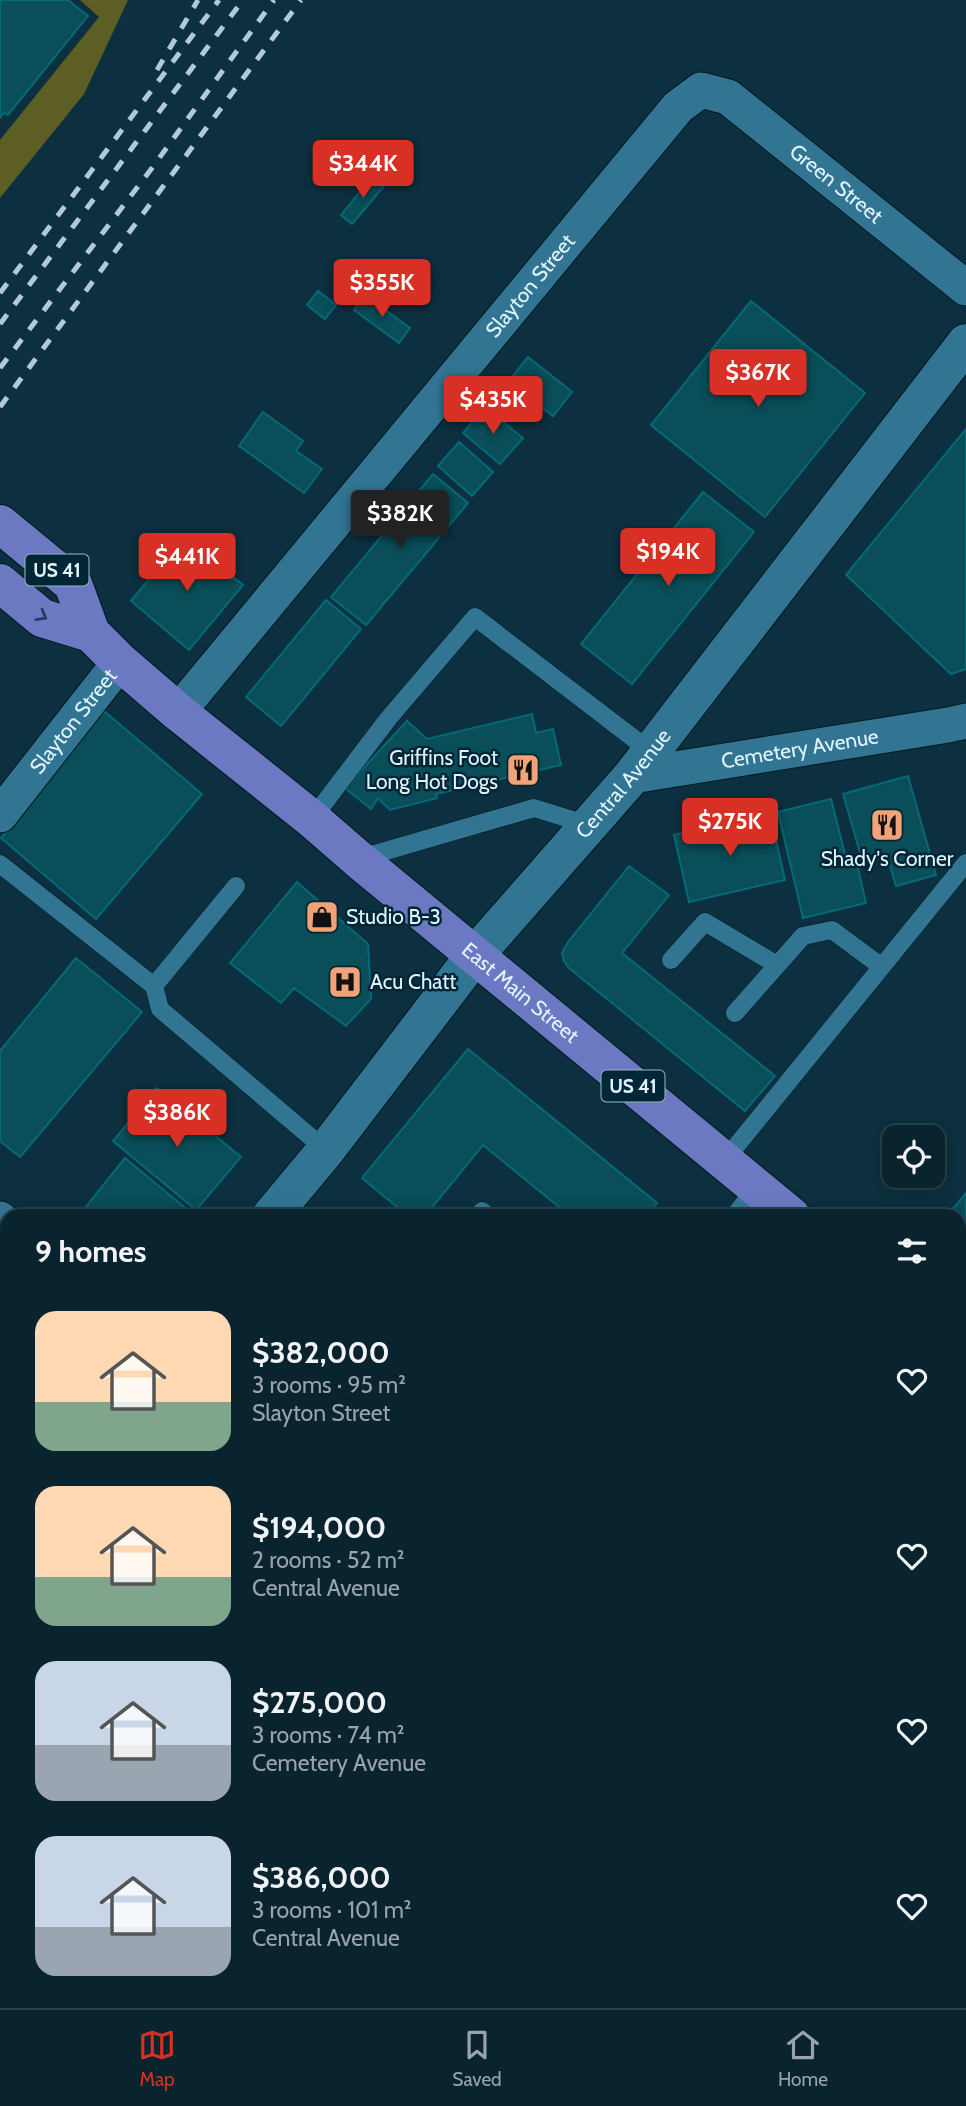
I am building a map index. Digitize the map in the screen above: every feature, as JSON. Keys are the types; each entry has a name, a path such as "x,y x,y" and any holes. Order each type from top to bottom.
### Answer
{"main road":[{"name":"Central Avenue","path":"277,1209 326,1150 475,955 641,763 966,343"},
{"name":"East Main Street","path":"0,524 73,584 91,633 120,662 724,1161 745,1202 768,1209"},
{"name":"East Main Street","path":"0,583 42,618 91,633"}],"street":[{"name":"Green Street","path":"701,90 728,97 966,288"},
{"name":"Slayton Street","path":"178,712 678,107 701,90"},
{"name":"Slayton Street","path":"0,815 120,662"},
{"name":"Cemetery Avenue","path":"641,763 960,729"}],"lane":[{"path":"312,819 388,719 475,617 641,763"},
{"path":"358,859 534,808 589,825"},
{"path":"724,1161 966,863"},
{"path":"0,864 154,986 160,1009 326,1150"},
{"path":"154,986 236,886"},
{"path":"671,960 705,922 777,965"},
{"path":"735,1013 803,936 832,929 881,967"}],"shaded area":[{"path":"80,0 128,0 84,94 0,198 0,140 99,17"}],"building":[{"path":"0,0 68,0 88,16 8,115 4,113 0,118"},
{"path":"373,176 384,186 352,224 341,215"},
{"path":"318,291 336,305 325,319 307,305"},
{"path":"365,295 410,328 399,343 354,310"},
{"path":"751,301 865,393 765,517 651,425"},
{"path":"528,357 572,392 553,416 508,382"},
{"path":"485,407 523,438 500,464 463,433"},
{"path":"263,412 303,441 296,451 322,469 304,493 239,446"},
{"path":"966,429 966,669 951,674 846,575"},
{"path":"459,442 493,472 472,496 438,466"},
{"path":"433,474 468,503 366,625 331,597"},
{"path":"703,492 754,532 632,684 581,644"},
{"path":"184,537 243,585 189,650 131,601"},
{"path":"326,600 361,629 281,726 246,697"},
{"path":"104,711 202,794 96,919 1,838"},
{"path":"532,714 536,733 553,729 561,765 436,794 437,798 390,810 378,798 371,809 345,788 407,721 427,739"},
{"name":"Shady's Corner","path":"908,776 936,875 896,886 887,856 863,863 843,794"},
{"path":"831,799 848,866 857,864 866,903 803,918 778,812"},
{"path":"770,813 785,880 689,902 674,835"},
{"path":"629,866 669,895 622,953 775,1076 745,1111 569,968 564,961 562,953 568,942"},
{"path":"297,882 368,944 371,999 346,1026 294,988 281,1003 230,963"},
{"path":"76,958 142,1012 20,1157 0,1141 0,1051"},
{"path":"468,1049 657,1203 652,1209 561,1209 483,1145 431,1209 400,1209 362,1178"},
{"path":"157,1088 241,1157 195,1209 113,1141"},
{"path":"125,1158 187,1209 84,1209"},
{"path":"966,1193 966,1209 953,1209"}],"railway":[{"path":"157,70 198,0"},
{"path":"0,293 219,0"},
{"path":"0,324 243,0"},
{"path":"0,368 152,168 274,0"},
{"path":"0,407 301,0"}],"place":[{"name":"Griffins Foot Long Hot Dogs","path":"523,770"},
{"name":"Shady's Corner","path":"887,825"},
{"name":"Studio B-3","path":"322,917"},
{"name":"Acu Chatt","path":"345,982"}]}
